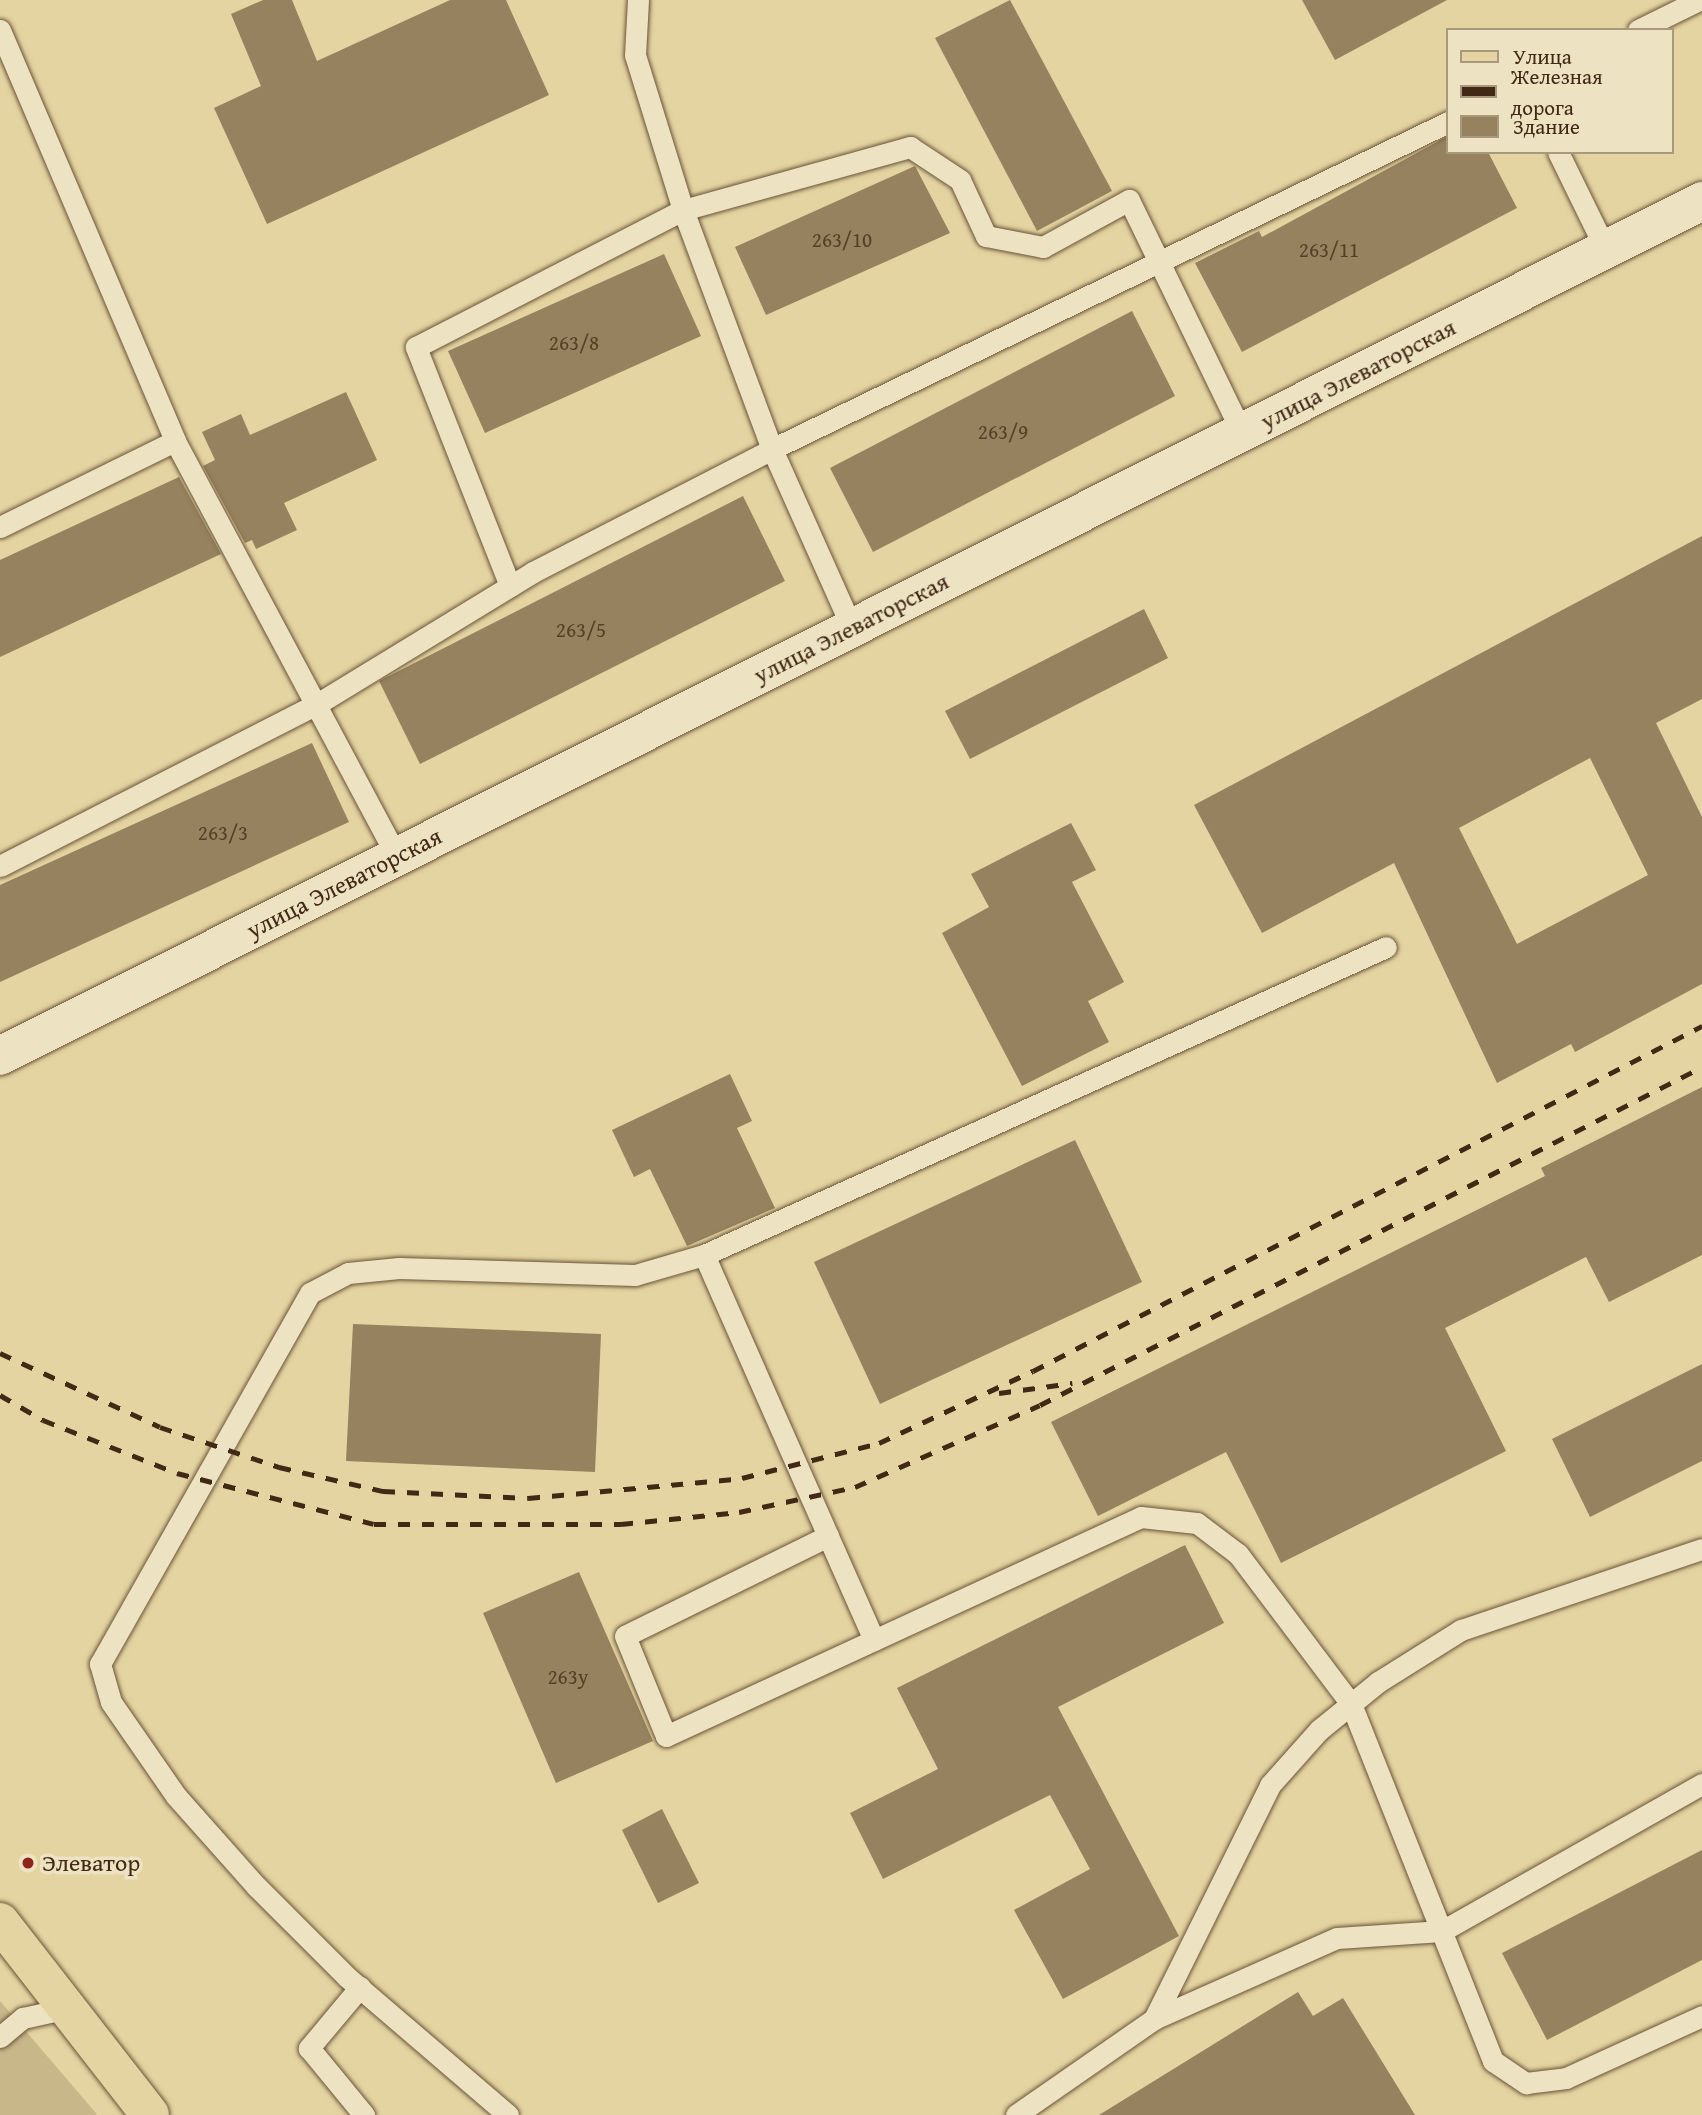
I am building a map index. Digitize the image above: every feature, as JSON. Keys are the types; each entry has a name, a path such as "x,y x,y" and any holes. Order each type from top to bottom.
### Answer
{"main road":[{"path":"0,1922 150,2115"}],"street":[{"name":"улица Элеваторская","path":"0,1056 1702,201"}],"lane":[{"path":"638,0 635,55 683,210 772,449 852,628"},
{"path":"1642,28 1699,0"},
{"path":"0,30 175,441 397,856"},
{"path":"0,866 106,818 127,797 317,704 510,586 772,449 1446,123"},
{"path":"510,586 416,347 683,210 910,147 960,180 986,236 1043,247 1129,200 1242,433"},
{"path":"1559,154 1606,250"},
{"path":"0,527 175,441"},
{"path":"508,2115 360,1987 176,1797 111,1702 100,1664 310,1293 348,1273 399,1268 635,1275 704,1255 1386,947"},
{"path":"704,1255 874,1640"},
{"path":"828,1536 625,1636 666,1736 1140,1517 1197,1523 1238,1554 1351,1704 1493,2061 1526,2083 1566,2078 1702,2016"},
{"path":"1154,2019 1270,1785 1351,1704 1461,1630 1702,1549"},
{"path":"1016,2115 1154,2019 1337,1938 1442,1931 1702,1784"},
{"path":"360,1987 309,2048 364,2115"},
{"path":"0,2037 23,2018 68,2008"}],"shaded area":[{"path":"0,2001 95,2112 97,2115 0,2115"}],"building":[{"path":"263,0 292,0 317,61 450,0 506,0 549,95 267,224 214,108 261,86 231,14"},
{"path":"1010,0 1112,191 1037,231 935,38"},
{"path":"1302,0 1447,0 1335,60"},
{"path":"1446,137 1446,154 1489,154 1517,208 1242,352 1195,263 1259,231 1262,237"},
{"path":"915,166 950,233 766,315 735,247"},
{"path":"664,254 701,336 485,433 448,351"},
{"path":"1132,311 1175,396 873,552 830,468"},
{"path":"346,392 377,460 284,503 297,530 256,549 252,540 245,543 203,466 215,460 202,432 241,414 250,435"},
{"path":"179,477 221,554 0,657 0,560"},
{"path":"743,496 785,581 420,764 379,681"},
{"path":"1702,536 1702,699 1656,723 1702,817 1702,984 1575,1052 1571,1044 1497,1083 1394,863 1262,933 1194,805","holes":["1590,758 1648,875 1517,944 1459,828"]},
{"path":"1144,609 1168,658 970,759 945,711"},
{"path":"312,743 349,822 0,982 0,885"},
{"path":"1071,823 1096,870 1072,882 1124,982 1088,1001 1109,1042 1022,1086 942,933 989,907 971,874"},
{"path":"730,1074 752,1121 737,1128 775,1208 687,1246 650,1169 634,1177 612,1130"},
{"path":"1702,1087 1702,1255 1609,1302 1586,1257 1445,1328 1506,1451 1281,1563 1226,1452 1098,1516 1051,1422 1545,1176 1541,1168"},
{"path":"1075,1140 1142,1282 880,1404 814,1262"},
{"path":"353,1324 601,1334 595,1472 346,1461"},
{"path":"1702,1364 1702,1461 1590,1517 1552,1439"},
{"path":"1185,1545 1224,1623 1058,1707 1179,1936 1063,1999 1014,1910 1090,1869 1050,1795 883,1879 850,1813 938,1769 897,1688"},
{"path":"579,1572 653,1741 556,1783 483,1613"},
{"path":"662,1809 699,1883 658,1903 622,1830"},
{"path":"1702,1850 1702,1960 1547,2040 1502,1953"},
{"path":"1298,1992 1313,2016 1343,1998 1415,2115 1099,2115"}],"railway":[{"path":"0,1353 160,1427 279,1467 383,1491 528,1498 742,1478 879,1443 1033,1371 1702,1026"},
{"path":"0,1395 43,1420 177,1473 374,1524 621,1524 739,1512 855,1487 1040,1405 1702,1067"},
{"path":"999,1393 1072,1383"}],"place":[{"name":"Элеватор","path":"28,1863"}]}
